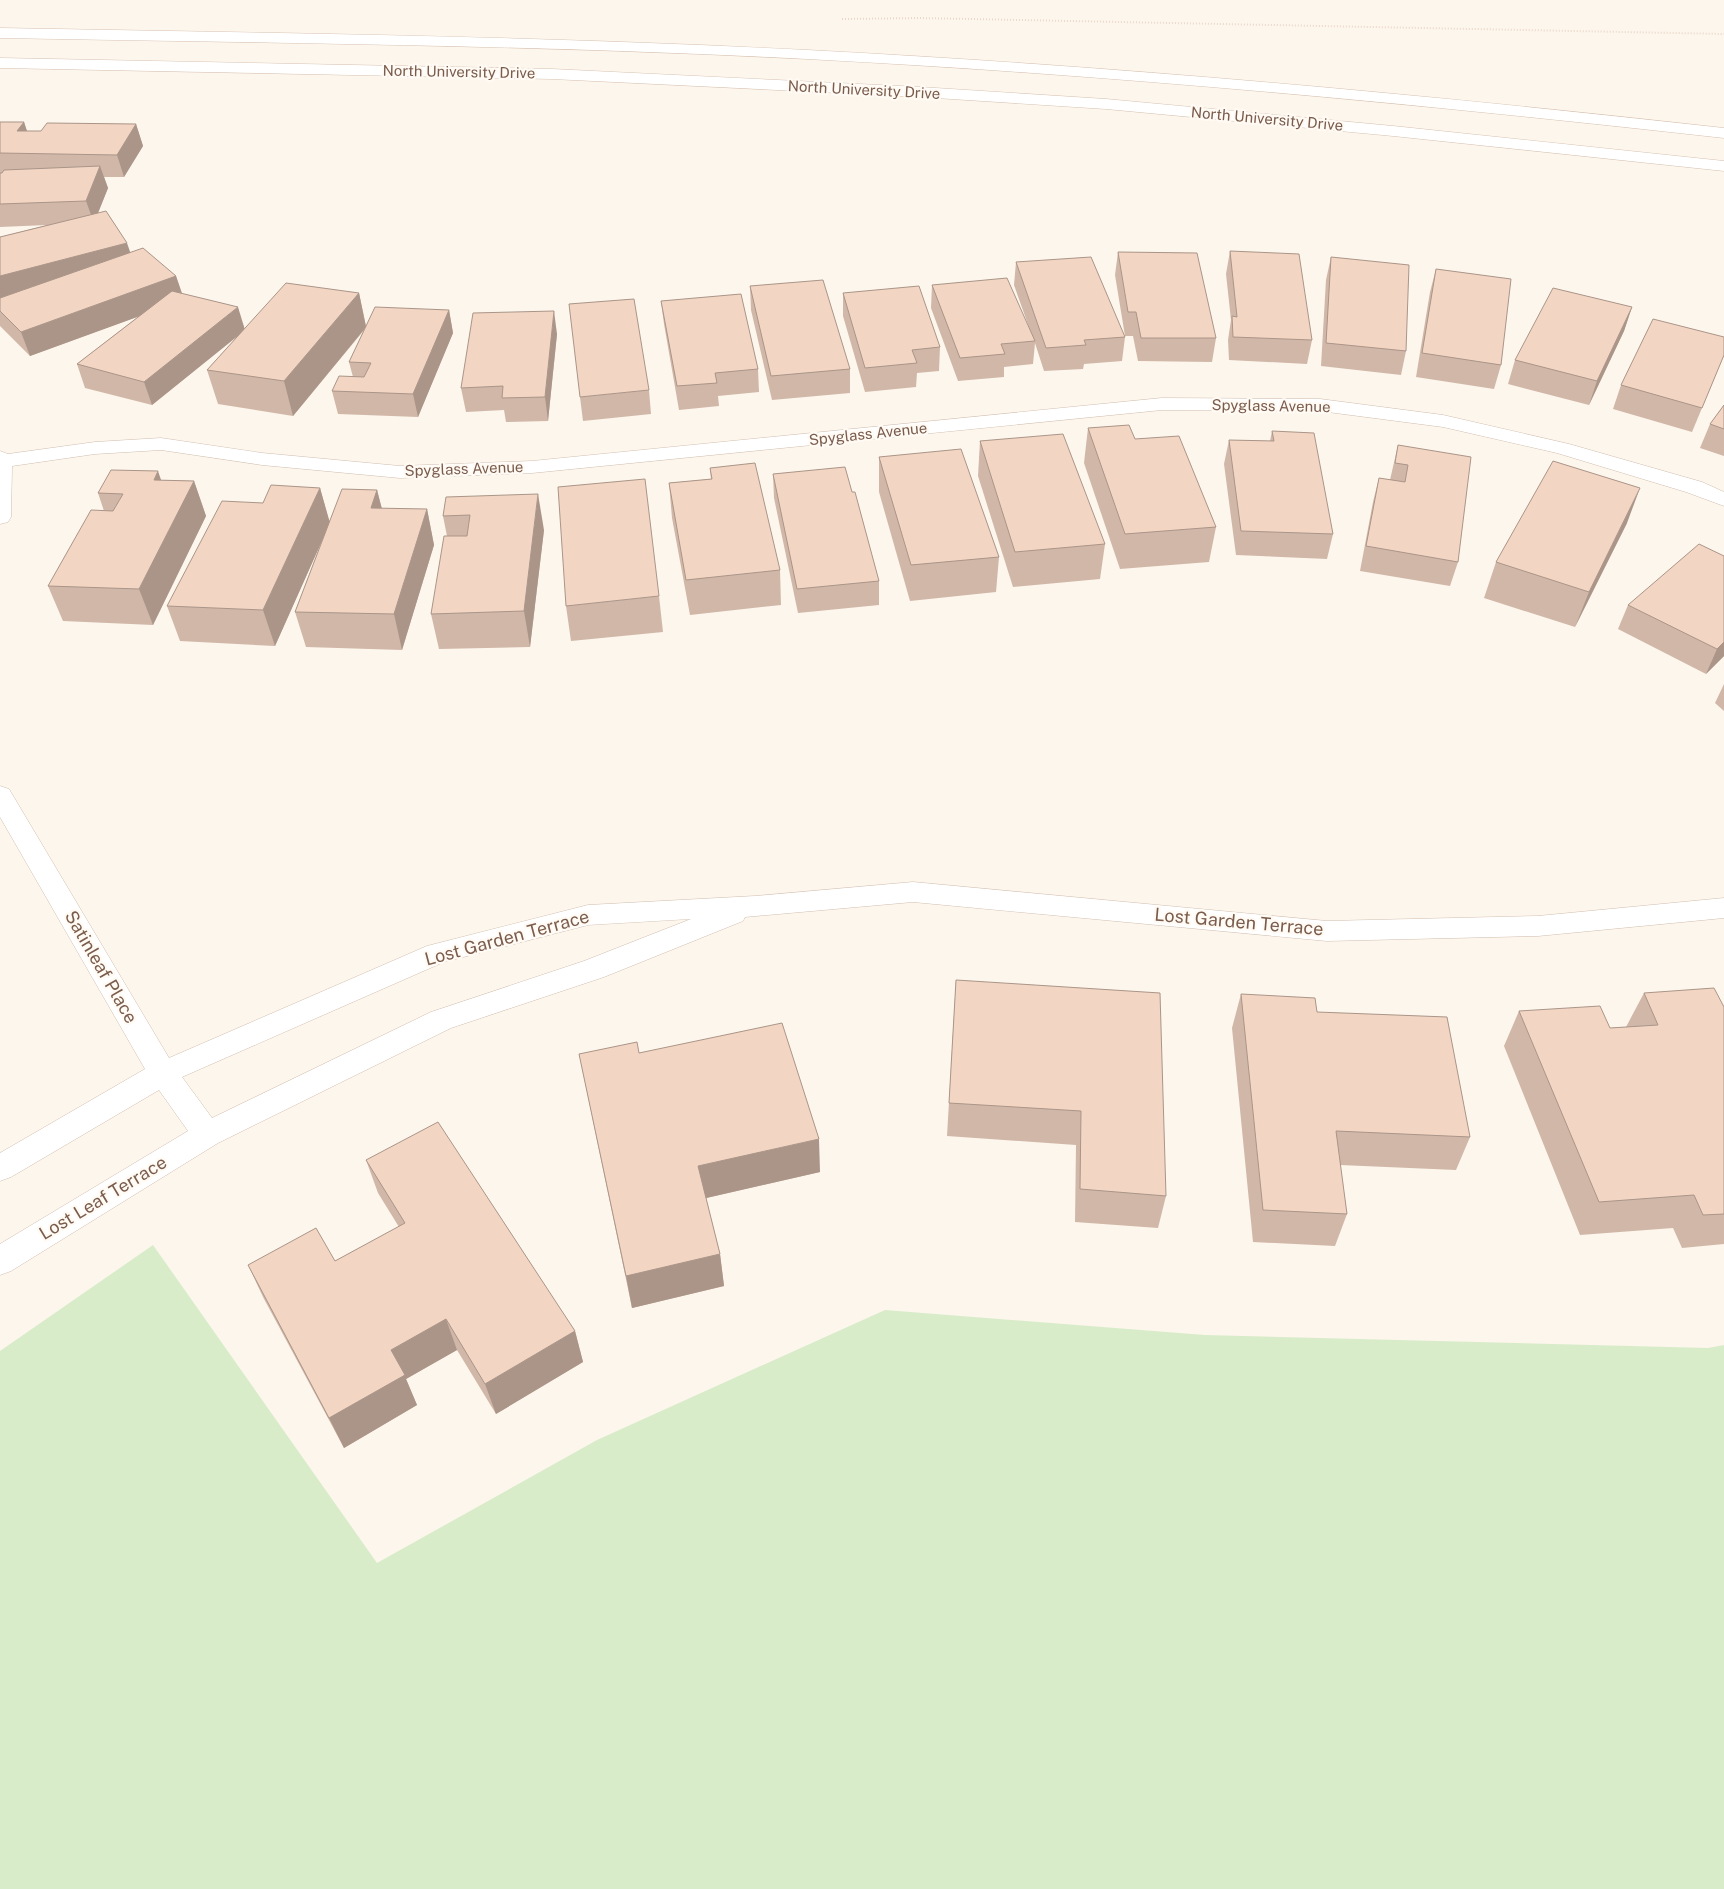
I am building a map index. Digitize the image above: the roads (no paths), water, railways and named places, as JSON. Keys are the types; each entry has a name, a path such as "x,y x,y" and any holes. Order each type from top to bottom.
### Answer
{"main road":[{"name":"North University Drive","path":"0,33 665,48 917,61 1143,76 1529,111 1724,133"},
{"name":"North University Drive","path":"0,63 552,74 920,92 1106,104 1373,129 1724,166"},
{"name":"Spyglass Avenue","path":"1,459 95,448 161,444 262,459 400,472 532,467 1162,404 1320,405 1443,421 1562,448 1694,487 1724,500"},
{"path":"0,517 1,459"},
{"name":"Satinleaf Place","path":"0,795 163,1072 207,1134"},
{"name":"Lost Garden Terrace","path":"163,1072 437,953 588,915 755,906 913,892 1327,931 1538,926 1724,908"},
{"name":"Lost Garden Terrace","path":"207,1134 441,1020 594,970 755,906"},
{"path":"0,1168 163,1072"},
{"name":"Lost Leaf Terrace","path":"0,1261 207,1134"}]}
